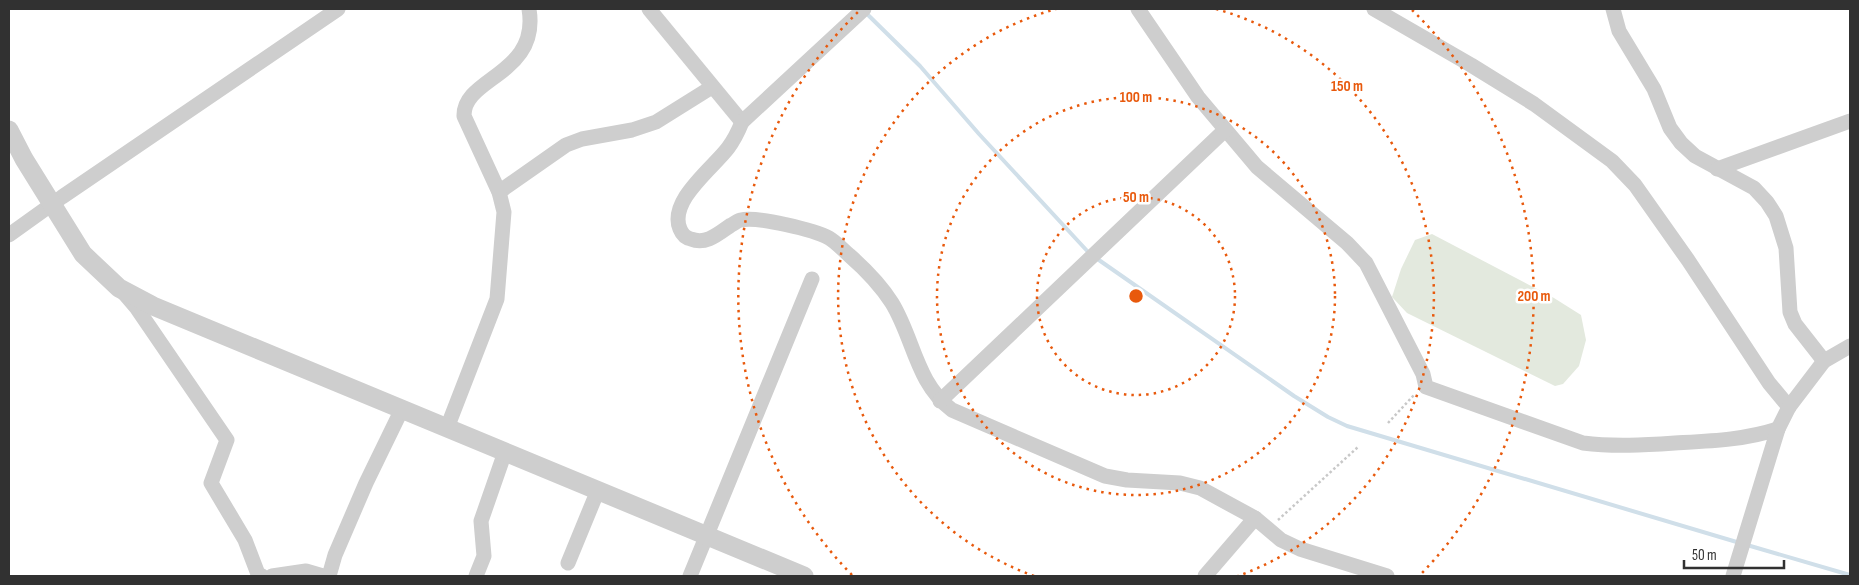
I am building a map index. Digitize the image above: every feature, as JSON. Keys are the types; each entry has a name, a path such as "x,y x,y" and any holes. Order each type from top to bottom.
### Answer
{"street":[{"path":"9,235 338,9"},
{"path":"447,428 497,300 504,212 499,192 464,116 464,107 470,98 517,58 525,48 530,37 532,22 530,9"},
{"path":"649,9 742,122"},
{"path":"1138,9 1198,97 1257,167 1348,243 1366,263 1423,374 1426,387 1583,443 1603,446 1721,441 1754,436 1778,429"},
{"path":"1374,9 1534,104 1612,161 1635,185 1703,282 1769,383 1788,407"},
{"path":"1613,9 1619,31 1654,89 1670,128 1681,143 1695,156 1754,188 1768,202 1776,216 1786,248 1790,312 1795,324 1824,361"},
{"path":"860,12 742,122 738,134 727,150 706,171 688,194 679,211 680,230 686,238 698,242 709,240 740,220 771,221 830,238 868,272 892,304 928,386 940,401 952,410 1105,476 1126,480 1180,483 1200,488 1255,518 1281,540 1387,576"},
{"path":"499,192 566,145 582,139 632,130 656,122 712,87"},
{"path":"1717,169 1850,121"},
{"path":"9,130 24,159 83,254 136,307 227,440 211,483 244,540 258,574 262,576"},
{"path":"940,401 1225,130"},
{"path":"690,576 812,279"},
{"path":"119,288 153,306 804,576"},
{"path":"1733,576 1778,429 1788,407 1824,361 1850,346"},
{"path":"329,576 335,555 366,483 402,409"},
{"path":"476,576 484,556 481,521 505,452"},
{"path":"568,563 598,490"},
{"path":"1205,576 1255,518"},
{"path":"272,576 306,570 323,576"}],"path":[{"path":"1388,423 1418,390 1426,387"},
{"path":"1268,529 1358,447"}],"shaded area":[{"path":"1432,234 1554,298 1581,315 1586,340 1579,366 1563,384 1555,386 1407,313 1392,297 1401,269 1415,240"}],"waterway":[{"path":"865,12 920,66 979,134 1090,254"},
{"path":"1096,258 1294,396 1328,417 1347,426 1740,543"},
{"path":"1747,545 1850,575"}]}
